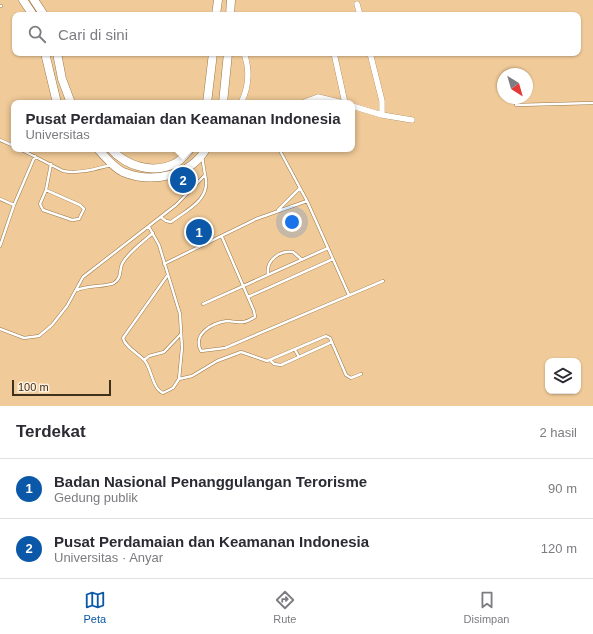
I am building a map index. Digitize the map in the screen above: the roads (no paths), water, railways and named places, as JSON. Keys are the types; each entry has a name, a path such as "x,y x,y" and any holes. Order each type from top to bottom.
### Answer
{"street":[{"path":"23,0 30,12"},
{"path":"34,0 42,12"},
{"path":"216,12 218,0"},
{"path":"230,12 232,0"},
{"path":"357,4 359,12"},
{"path":"46,56 56,100"},
{"path":"58,56 62,79 70,100"},
{"path":"207,100 214,56"},
{"path":"223,100 228,56"},
{"path":"242,100 248,81 247,62 245,56"},
{"path":"335,56 343,100"},
{"path":"371,56 382,101 382,115"},
{"path":"51,83 62,79"},
{"path":"310,100 318,97 331,100"},
{"path":"355,107 382,115 412,120"},
{"path":"101,152 113,165 123,172 147,177 173,175 189,168 204,152"},
{"path":"115,152 128,163 143,167 170,165 180,160 187,152"},
{"path":"123,172 128,163"}],"lane":[{"path":"516,105 593,103"},
{"path":"0,140 11,145"},
{"path":"26,152 63,171 86,171 113,165"},
{"path":"161,217 166,221 171,222 198,203 205,191 207,182 205,175 204,152"},
{"path":"281,152 307,201 349,295"},
{"path":"0,246 14,206 35,156"},
{"path":"46,190 80,204 84,209 79,219 72,220 43,210 40,204 46,190 51,164"},
{"path":"1,330 24,338 34,338 39,336 52,324 67,306 83,277 176,205 205,175"},
{"path":"276,211 300,188"},
{"path":"0,199 14,206"},
{"path":"164,264 276,211 307,201"},
{"path":"149,227 153,233 178,307 181,333 182,348 179,379 168,392 161,393 144,360 124,342 123,338 167,276"},
{"path":"77,290 85,286 114,283 120,277 122,265 125,259 153,233"},
{"path":"222,237 255,317 242,323 222,322 204,330 200,335 199,345 201,351 225,348 383,281"},
{"path":"203,304 242,285 328,248"},
{"path":"268,274 268,264 271,260 284,253 294,252 301,260"},
{"path":"248,297 333,260"},
{"path":"144,360 149,356 164,352 181,333"},
{"path":"271,361 326,336 330,338 346,375 351,378 361,374"},
{"path":"179,379 192,376 217,361 238,353 244,352 279,365 332,342"},
{"path":"295,350 299,357"}],"place":[{"name":"Pusat Perdamaian dan Keamanan Indonesia","path":"183,180"},
{"name":"Badan Nasional Penanggulangan Terorisme","path":"199,232"}]}
